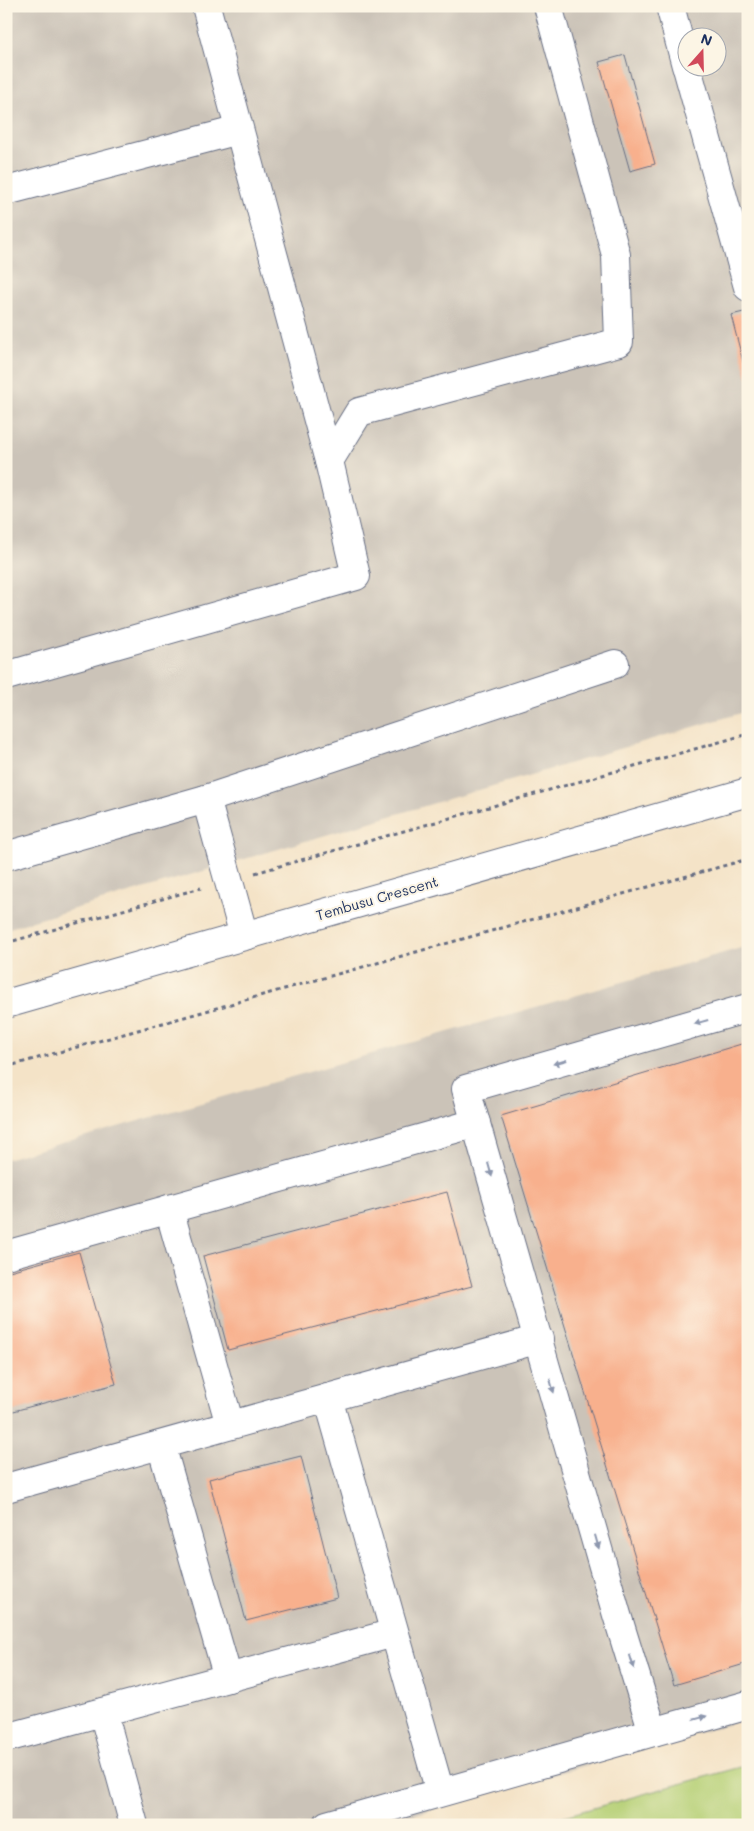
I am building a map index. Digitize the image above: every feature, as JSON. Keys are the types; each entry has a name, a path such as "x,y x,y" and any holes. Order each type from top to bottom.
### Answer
{"street":[{"path":"6,676 356,576 329,461 206,6"},
{"path":"329,461 358,412 619,342 616,255 548,6"},
{"path":"670,6 676,28"},
{"path":"690,78 748,288"},
{"path":"6,191 239,130"},
{"path":"6,856 206,799 615,664"},
{"name":"Tembusu Crescent","path":"6,1004 748,792"},
{"path":"206,799 244,936"},
{"path":"653,1732 617,1615 466,1088 748,1008"},
{"path":"6,1255 476,1123"},
{"path":"169,1209 230,1425"},
{"path":"6,1488 539,1339"},
{"path":"328,1398 440,1792"},
{"path":"161,1445 228,1678"},
{"path":"6,1738 394,1633"},
{"path":"327,1825 748,1705"},
{"path":"102,1712 134,1825"}],"path":[{"path":"6,943 748,734"},
{"path":"6,1067 748,859"}],"shaded area":[{"path":"6,6 748,6 748,711 6,929"},
{"path":"748,946 748,1719 378,1825 6,1825 6,1159"}],"green space":[{"path":"748,1765 748,1825 532,1825"}],"building":[{"path":"625,55 655,164 630,171 599,62"},
{"path":"748,311 748,377 747,377 731,315"},
{"path":"748,1042 748,1663 674,1685 501,1116"},
{"path":"447,1192 472,1286 228,1350 203,1256"},
{"path":"79,1252 116,1384 6,1413 6,1272"},
{"path":"301,1456 337,1598 246,1621 209,1479"}]}
